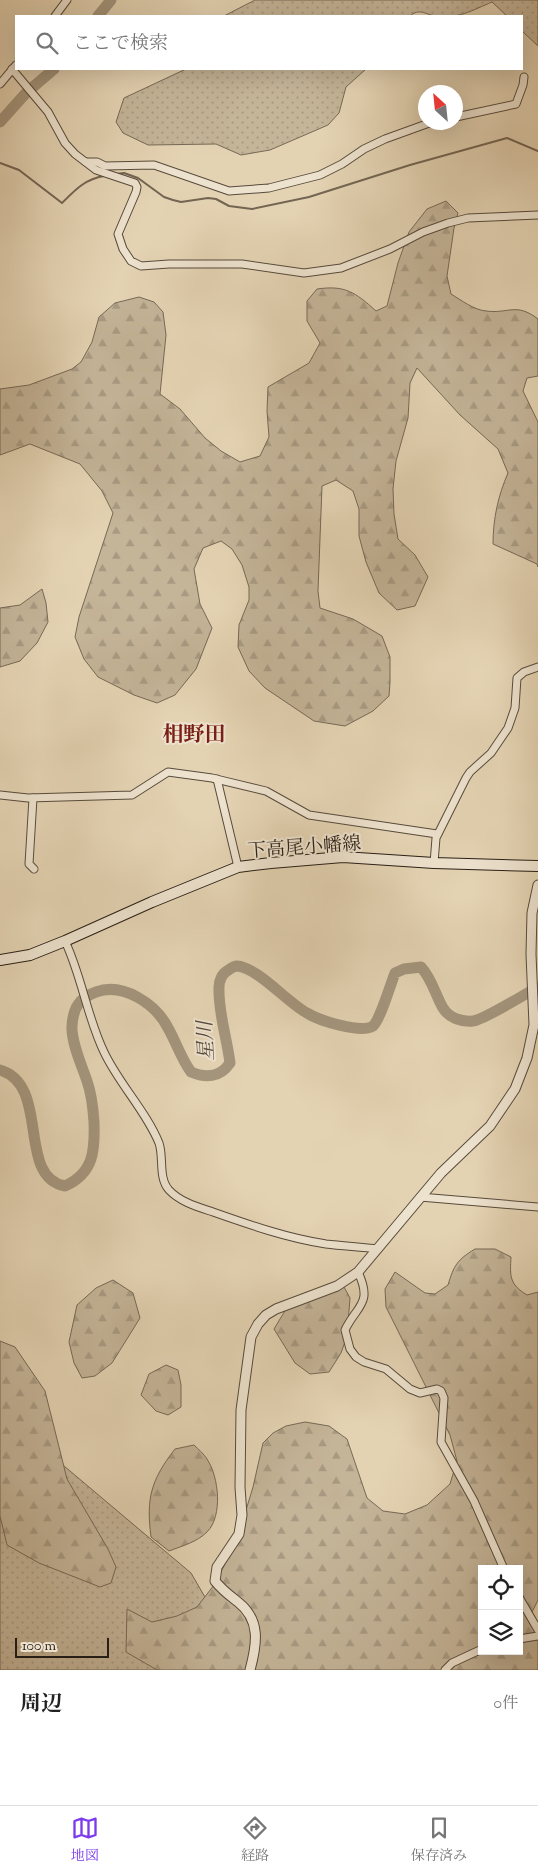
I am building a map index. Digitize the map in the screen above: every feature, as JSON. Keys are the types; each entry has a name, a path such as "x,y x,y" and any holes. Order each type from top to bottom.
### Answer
{"main road":[{"name":"下高尾小幡線","path":"0,960 30,955 65,942 152,902 238,868 271,862 343,857 434,863 538,866"}],"street":[{"path":"56,15 67,0"},
{"path":"0,84 14,67"},
{"path":"16,70 48,112 65,143 75,154 96,170 134,182 136,185 136,192 118,234 123,249 131,261 140,266 242,264 304,273 324,271 342,268 448,223 468,218 538,215"},
{"path":"463,115 516,104 524,77"},
{"path":"86,162 96,162 105,166 154,165 230,191 262,189 320,175 342,164 364,149 418,127"},
{"path":"434,863 437,834 470,772 491,753 508,728 515,708 517,678 524,672 538,668"},
{"path":"0,795 33,798 132,795 168,772 217,779 266,791 309,815 437,834"},
{"path":"217,779 238,868"},
{"path":"33,798 29,864 34,869"},
{"path":"250,1670 254,1655 256,1632 252,1616 240,1603 223,1591 215,1580 217,1567 239,1534 242,1515 240,1487 241,1410 250,1337 266,1315 337,1286 358,1272 441,1173 490,1126 515,1089 527,1058 534,1025 531,954 532,913 538,885"},
{"path":"65,942 74,960 87,1005 104,1051 122,1084 148,1122 159,1145 164,1180 168,1189 186,1202 254,1227 326,1244 378,1249"},
{"path":"420,1197 538,1207"},
{"path":"358,1272 365,1292 362,1304 345,1330 350,1349 356,1357 364,1362 386,1369 416,1392 423,1393 434,1389 441,1392 444,1401 441,1442 474,1501 502,1565"},
{"path":"523,1603 538,1630"},
{"path":"523,1639 538,1636"},
{"path":"445,1670 452,1663 478,1651"}],"green space":[{"path":"255,0 538,0 538,46 523,32 523,15 506,15 492,2 457,15 432,15 416,12 412,15 226,15"},
{"path":"184,70 365,70 346,87 339,113 328,125 270,150 241,155 216,144 148,145 123,133 116,122 124,98"},
{"path":"446,201 458,213 447,276 451,294 477,309 494,312 518,310 524,311 538,319 538,376 527,378 523,391 538,422 538,567 537,564 493,544 497,508 501,490 508,473 498,449 460,415 417,368 410,383 408,418 396,461 393,489 398,539 415,555 428,577 415,606 397,610 379,593 366,562 359,536 359,509 353,491 336,480 322,486 318,591 320,608 353,619 382,636 390,657 389,696 373,711 345,726 314,721 265,688 249,671 238,647 239,625 249,600 249,587 242,565 232,549 221,541 203,548 194,569 200,604 212,628 196,669 175,695 157,703 134,695 98,677 84,659 75,637 79,617 113,513 102,491 80,464 30,444 0,455 0,389 29,385 72,369 81,362 92,342 99,317 115,303 139,297 154,302 163,312 166,335 160,394 180,409 205,438 221,451 240,462 260,456 269,437 268,387 309,363 320,343 307,321 307,301 317,289 335,288 349,291 376,311 387,306 398,263 409,232 427,209"},
{"path":"42,589 48,622 37,643 20,661 0,667 0,608 20,605"},
{"path":"475,1249 495,1249 511,1257 512,1279 521,1291 527,1295 538,1292 538,1600 531,1614 538,1627 538,1670 157,1670 126,1652 127,1609 152,1622 177,1616 197,1607 214,1585 236,1543 253,1487 263,1443 273,1433 286,1426 305,1422 329,1426 347,1439 367,1498 383,1511 405,1514 427,1505 450,1484 457,1461 450,1435 386,1307 385,1289 395,1272 425,1293 435,1294 448,1285 452,1272 460,1260"},
{"path":"113,1280 133,1293 140,1318 112,1363 95,1376 82,1378 74,1363 69,1342 77,1305 96,1288"},
{"path":"332,1284 344,1287 350,1298 347,1336 341,1353 329,1372 310,1374 295,1363 274,1329 286,1309"},
{"path":"0,1341 15,1347 45,1391 67,1479 108,1549 116,1567 111,1583 100,1587 39,1563 7,1545 0,1516"},
{"path":"166,1365 178,1370 181,1385 181,1407 168,1415 156,1411 141,1395 149,1374"},
{"path":"0,1412 191,1573 242,1661 472,1670 0,1670"},
{"path":"194,1445 207,1459 214,1476 218,1496 215,1516 207,1532 189,1543 169,1551 151,1537 149,1511 152,1490 160,1470 175,1449"}],"waterway":[{"path":"99,15 111,0"},
{"path":"0,122 26,93 53,70"},
{"path":"116,174 124,173 138,178 164,197 173,200 181,202 208,198 216,199 229,206 252,209 309,197 410,165 507,138 538,151"},
{"path":"0,163 19,170 62,203 86,182 104,176"},
{"name":"星川","path":"0,1070 15,1079 25,1093 41,1166 50,1179 65,1186 75,1181 82,1174 91,1160 93,1151 94,1117 92,1101 72,1032 74,1014 78,1004 90,994 106,990 117,990 138,997 147,1003 163,1019 191,1072 207,1076 222,1072 230,1063 221,1015 219,987 220,980 224,974 234,966 254,972 299,1008 313,1016 340,1025 359,1028 373,1026 382,1009 395,973 404,969 421,967 446,1011 452,1017 464,1021 478,1020 538,987"}],"district":[{"name":"相野田","path":"194,734"}]}
